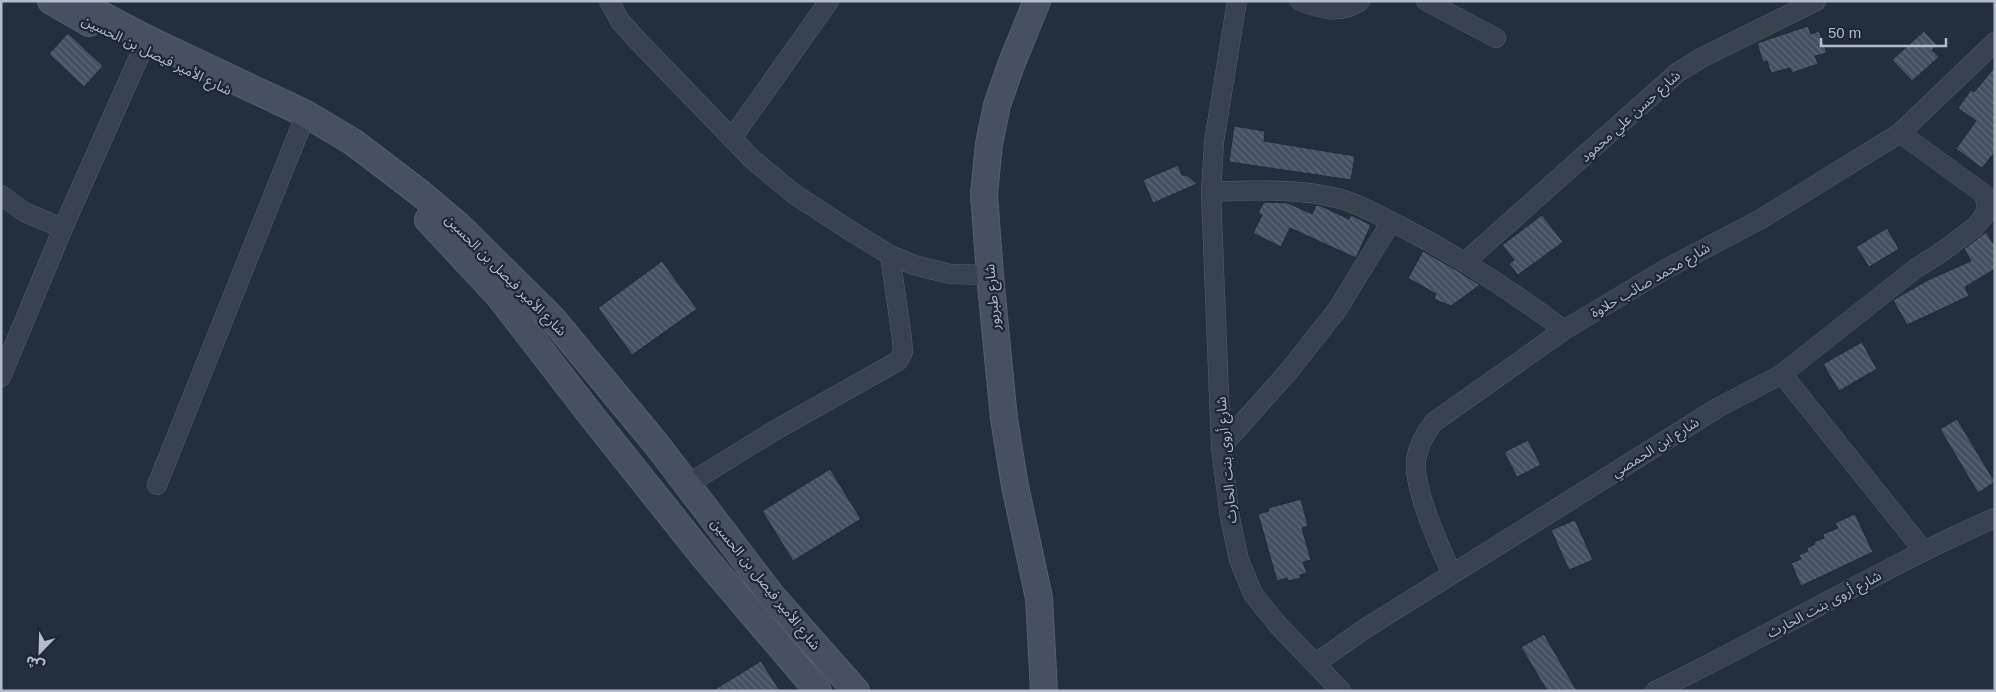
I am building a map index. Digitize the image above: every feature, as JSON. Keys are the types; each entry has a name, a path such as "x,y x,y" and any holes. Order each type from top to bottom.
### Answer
{"street":[{"name":"شارع الأمير فيصل بن الحسين","path":"50,1 353,142 459,226 552,318 688,484 772,596 856,691"},
{"name":"شارع الأمير فيصل بن الحسين","path":"75,1 144,44"},
{"path":"609,1 620,21 638,41 759,166 794,194 890,255 932,271 950,274 990,275"},
{"path":"732,138 829,1"},
{"name":"شارع طبربور","path":"1037,1 1010,65 997,105 990,136 984,194 990,275 1008,445 1039,598 1049,627 1059,691"},
{"name":"شارع أروى بنت الحارث","path":"1237,1 1214,142 1211,192 1222,447 1234,544 1245,577 1263,608 1341,691"},
{"path":"1300,1 1320,8 1337,10 1352,7 1360,1"},
{"path":"1426,1 1496,38"},
{"name":"شارع حسن علي محمود","path":"1465,262 1676,73 1701,58 1816,1"},
{"name":"شارع محمد صائب حلاوة","path":"1452,574 1428,516 1416,472 1416,460 1426,432 1442,415 1564,330 1664,270 1761,219 1900,133 1995,42"},
{"path":"1,377 63,228 144,44"},
{"name":"شارع الأمير فيصل بن الحسين","path":"303,120 383,181 416,209 499,296 704,557 818,691"},
{"path":"157,485 303,120"},
{"path":"1900,133 1989,188"},
{"name":"شارع ابن الحمصي","path":"1316,663 1366,628 1720,407 1782,374 1915,269 1975,227 1984,216 1987,208 1989,188"},
{"path":"1211,192 1272,191 1345,200 1391,222 1465,262 1518,296 1564,330"},
{"path":"1,196 26,213 63,228"},
{"path":"1222,447 1288,372 1337,310 1391,222"},
{"path":"688,484 772,432 898,360 903,352 890,255"},
{"path":"1782,374 1923,550"},
{"path":"594,419 624,405"},
{"name":"شارع أروى بنت الحارث","path":"1655,691 1722,659 1923,550 1995,518"},
{"name":"شارع طبربور","path":"1039,598 1044,691"}],"building":[{"path":"1808,26 1811,34 1819,31 1827,53 1815,56 1818,64 1792,73 1790,68 1771,73 1767,61 1763,62 1757,43"},
{"path":"1924,31 1937,45 1932,50 1939,57 1912,81 1892,60"},
{"path":"68,33 103,66 84,87 49,54"},
{"path":"1995,67 1995,152 1982,168 1956,149 1976,121 1958,108 1971,90 1974,92"},
{"path":"1234,126 1265,131 1264,141 1355,156 1351,180 1229,162"},
{"path":"1178,165 1182,175 1188,176 1197,184 1153,203 1143,180"},
{"path":"1264,202 1288,203 1312,214 1316,205 1321,206 1349,219 1351,215 1371,225 1356,258 1290,228 1281,247 1253,233 1262,215 1258,213"},
{"path":"1542,215 1563,242 1518,275 1509,264 1514,260 1502,245"},
{"path":"1887,228 1899,249 1869,267 1856,247"},
{"path":"1986,232 1995,246 1995,269 1965,287 1969,296 1907,325 1893,300 1928,280 1971,261 1964,249"},
{"path":"1423,251 1480,285 1451,306 1434,299 1436,294 1408,278"},
{"path":"662,261 697,309 632,355 598,308"},
{"path":"1862,342 1877,369 1839,391 1823,364"},
{"path":"1957,419 1995,482 1978,493 1940,429"},
{"path":"1528,440 1541,465 1517,477 1504,452"},
{"path":"830,469 861,519 793,561 762,511"},
{"path":"1301,499 1308,526 1302,528 1311,560 1303,562 1307,573 1300,575 1301,578 1288,581 1287,578 1277,581 1258,514 1269,511 1268,508"},
{"path":"1855,514 1873,552 1801,586 1791,563 1801,559 1799,555 1808,551 1807,548 1815,544 1814,542 1824,538 1823,534 1838,528 1835,523"},
{"path":"1575,520 1593,560 1569,570 1551,530"},
{"path":"1544,634 1577,691 1547,691 1521,647"},
{"path":"761,661 780,691 712,691"}]}
